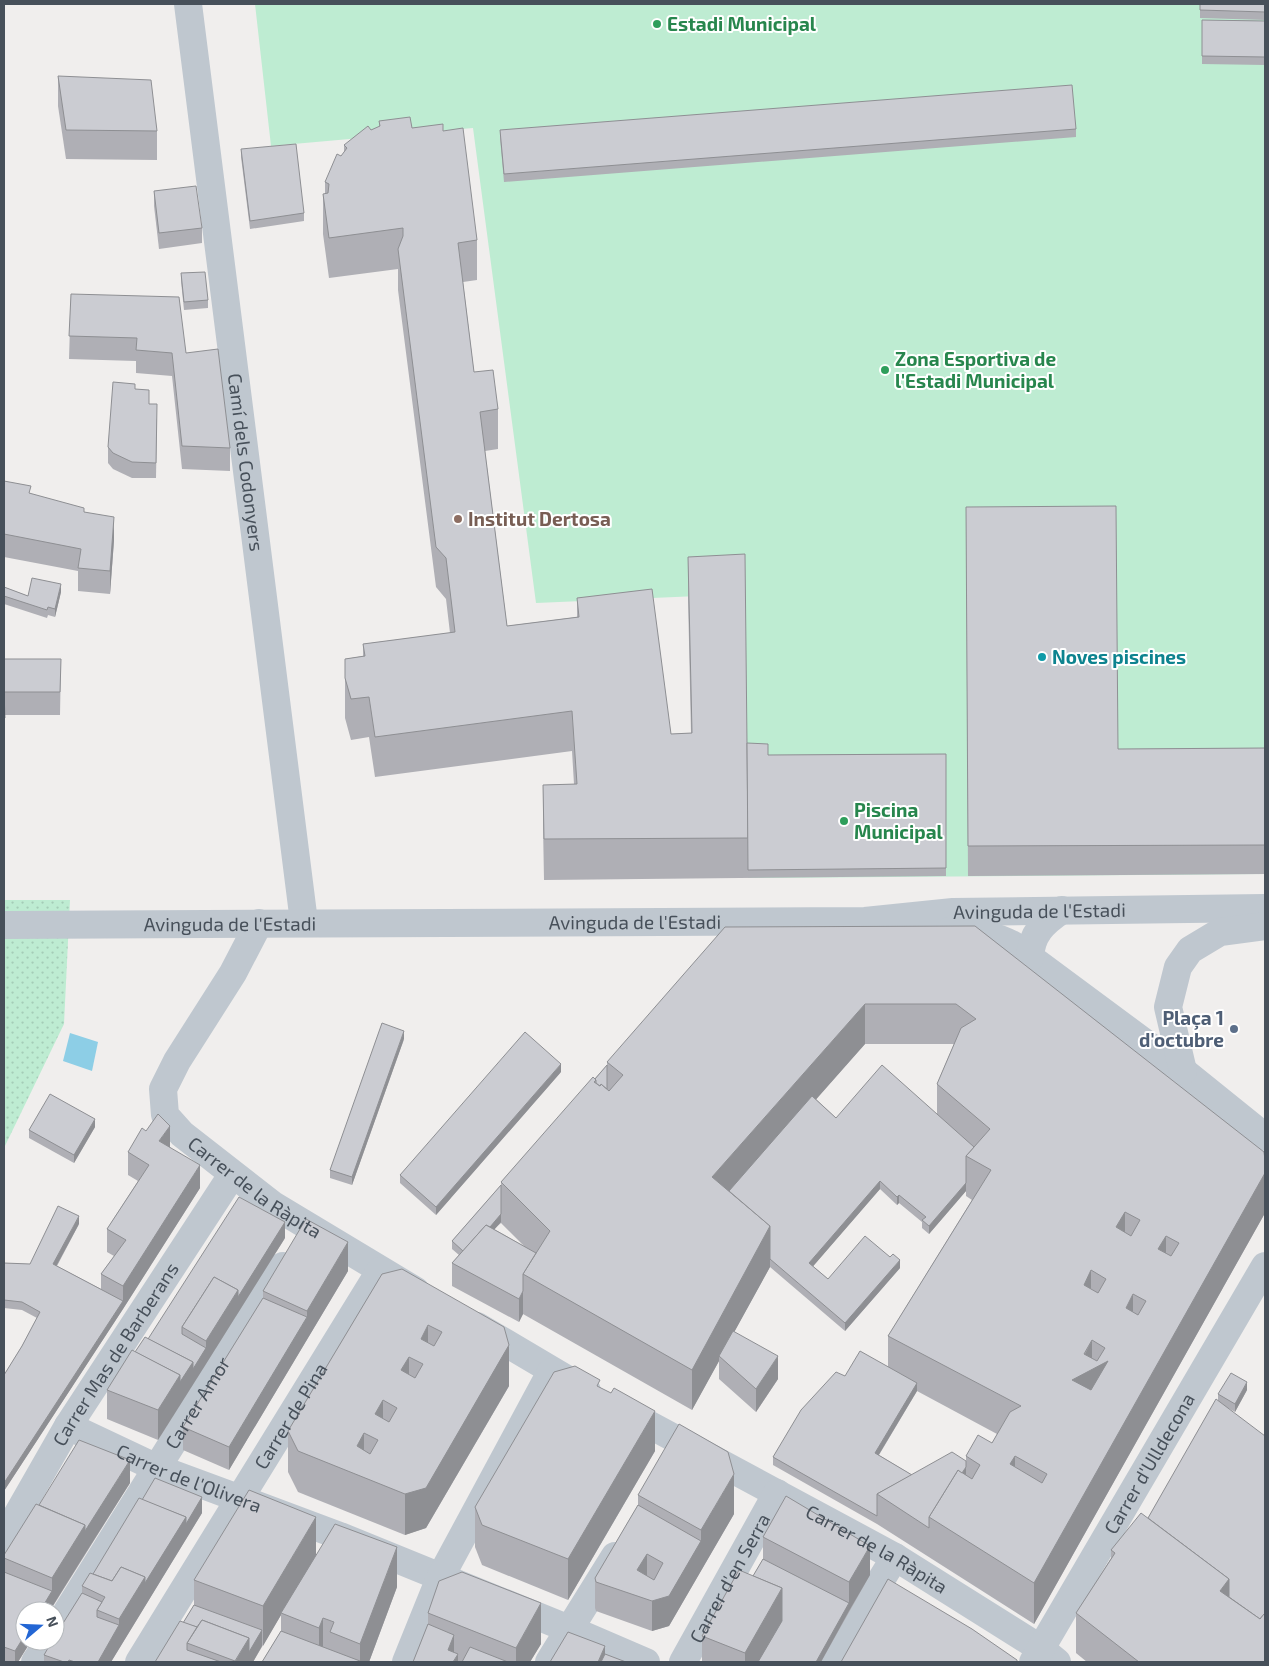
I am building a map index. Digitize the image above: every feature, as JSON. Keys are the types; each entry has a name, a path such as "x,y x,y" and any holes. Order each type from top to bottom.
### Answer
{"street":[{"name":"Camí dels Codonyers","path":"188,4 304,922"},
{"name":"Avinguda de l'Estadi","path":"4,925 304,922 866,921 953,912 1265,908"},
{"path":"1030,958 1031,943 1037,932 1048,920 1062,910"},
{"path":"866,921 952,932 976,932 996,936 1030,958 1183,1071 1265,1136"},
{"name":"Carrer de la Ràpita","path":"259,923 233,973 177,1061 163,1090 165,1115 182,1134 232,1175 273,1205 380,1272 444,1307 679,1453 777,1493 895,1557 1043,1658"},
{"path":"1183,1071 1168,1007 1178,967 1190,950 1220,932 1265,926"},
{"name":"Carrer Mas de Barberans","path":"4,1538 68,1426 232,1175"},
{"name":"Carrer Amor","path":"65,1615 308,1226"},
{"name":"Carrer d'Ulldecona","path":"1043,1658 1265,1266"},
{"name":"Carrer de Pina","path":"139,1662 380,1272"},
{"path":"406,1662 440,1578 551,1372"},
{"name":"Carrer de l'Olivera","path":"68,1426 157,1468 340,1536 646,1662"},
{"name":"Carrer d'en Serra","path":"683,1662 777,1493"},
{"path":"325,1562 340,1536"},
{"path":"549,1662 627,1537"},
{"path":"831,1662 895,1557"},
{"path":"35,1662 42,1651"}],"green space":[{"name":"Zona Esportiva de l'Estadi Municipal","path":"255,4 1265,4 1265,874 748,878 745,594 536,603 473,128 271,146"},
{"path":"4,900 70,900 64,1024 4,1148"}],"water":[{"path":"70,1033 98,1042 92,1071 63,1061"}],"building":[{"path":"1200,4 1265,4 1265,12 1200,10"},
{"path":"1202,20 1265,21 1265,57 1202,56"},
{"path":"58,76 151,80 157,131 66,130"},
{"path":"1072,85 1076,129 504,174 500,130"},
{"name":"Institut Dertosa","path":"410,117 412,128 443,124 443,131 463,128 477,240 458,243 474,372 493,370 498,409 480,412 507,626 579,617 577,598 652,589 671,734 692,733 688,557 745,554 748,838 544,839 543,785 577,784 572,711 375,737 369,697 351,699 345,678 345,659 365,656 363,644 455,632 446,558 436,547 398,249 403,236 403,228 329,238 323,194 328,193 329,184 325,182 337,154 341,156 347,148 344,145 368,126 371,130 380,126 379,121"},
{"path":"296,144 304,213 250,221 241,149"},
{"path":"196,186 202,228 159,233 154,191"},
{"path":"205,272 208,300 184,302 181,273"},
{"path":"71,294 179,297 186,353 218,349 230,448 182,446 172,353 136,350 137,338 69,336"},
{"path":"113,382 135,384 135,389 149,390 149,404 157,404 156,463 132,462 113,453 108,447"},
{"path":"4,481 31,486 29,493 84,508 84,512 114,517 110,571 78,568 81,549 4,534"},
{"name":"Noves piscines","path":"1116,506 1118,749 1265,748 1265,845 968,846 966,507"},
{"path":"32,578 61,584 55,609 48,607 47,610 4,596 4,587 28,596"},
{"path":"4,659 61,659 60,692 4,692"},
{"path":"747,743 768,744 768,755 946,754 946,868 748,870"},
{"path":"975,926 1264,1152 1265,1173 1034,1583 929,1517 958,1470 972,1479 980,1465 966,1456 978,1435 992,1443 1010,1412 1021,1406 888,1336 991,1170 966,1156 990,1129 937,1084 961,1028 976,1019 956,1004 865,1004 712,1177 770,1226 692,1370 523,1274 550,1231 501,1182 593,1077 596,1080 594,1082 600,1086 601,1084 609,1091 623,1075 607,1062 725,927","holes":["1125,1212 1140,1220 1131,1236 1116,1227","1166,1236 1179,1243 1171,1256 1158,1249","1091,1270 1106,1279 1098,1293 1084,1285","1133,1294 1146,1301 1138,1315 1126,1308","1092,1340 1105,1348 1097,1361 1084,1354","1108,1361 1091,1390 1072,1380","1015,1456 1047,1474 1042,1483 1010,1464"]},
{"path":"382,1023 404,1031 352,1177 330,1170"},
{"path":"525,1032 561,1064 436,1207 400,1175"},
{"path":"607,1065 607,1089 601,1084 600,1086 596,1083 595,1079"},
{"path":"882,1065 974,1147 966,1156 966,1183 929,1226 922,1220 926,1217 899,1195 897,1197 880,1181 809,1263 828,1279 865,1236 890,1257 893,1254 900,1260 845,1323 770,1259 770,1226 729,1191 812,1096 836,1118"},
{"path":"50,1094 95,1119 74,1155 29,1130"},
{"path":"158,1114 170,1126 159,1141 200,1165 123,1286 101,1274 126,1240 107,1229 149,1165 128,1152 142,1128 146,1131"},
{"path":"501,1185 501,1214 490,1227 486,1225 463,1251 452,1241"},
{"path":"239,1197 285,1222 238,1297 238,1290 214,1277 182,1327 182,1334 206,1348 193,1369 193,1362 148,1339"},
{"path":"58,1206 79,1216 53,1264 123,1301 4,1483 4,1375 40,1312 22,1302 4,1300 4,1263 30,1264"},
{"path":"306,1219 348,1242 307,1311 263,1291"},
{"path":"486,1225 536,1253 523,1274 523,1291 519,1299 452,1263"},
{"path":"402,1269 504,1327 509,1345 426,1488 405,1494 298,1451 288,1431 382,1274","holes":["428,1325 442,1332 434,1346 421,1339","409,1357 423,1364 415,1378 401,1370","383,1400 397,1408 389,1422 375,1414","364,1433 378,1440 370,1454 357,1446"]},
{"path":"214,1277 238,1290 206,1341 182,1327"},
{"path":"263,1298 307,1317 229,1447 183,1427"},
{"path":"733,1331 778,1356 756,1389 719,1356"},
{"path":"145,1337 193,1362 180,1382 180,1375 135,1352"},
{"path":"132,1350 180,1375 158,1410 107,1390"},
{"path":"860,1351 917,1383 875,1453 912,1475 877,1494 877,1516 773,1457 801,1410 836,1372 845,1376"},
{"path":"575,1366 600,1380 597,1386 611,1393 614,1388 655,1411 568,1559 482,1525 475,1507 554,1372"},
{"path":"1231,1373 1247,1382 1235,1404 1218,1394"},
{"path":"1216,1399 1265,1436 1265,1616 1264,1614 1260,1619 1229,1597 1229,1579 1148,1518"},
{"path":"679,1424 728,1452 734,1474 701,1530 638,1495"},
{"path":"79,1440 130,1460 85,1531 85,1525 39,1505"},
{"path":"952,1452 966,1461 966,1467 962,1473 958,1470 929,1517 929,1528 877,1494"},
{"path":"155,1478 202,1497 186,1524 186,1517 142,1500"},
{"path":"249,1490 316,1517 263,1606 194,1580"},
{"path":"786,1496 870,1546 849,1582 763,1537"},
{"path":"139,1498 186,1517 145,1583 145,1577 121,1567 112,1581 93,1574"},
{"path":"36,1504 85,1525 52,1578 4,1558 4,1555"},
{"path":"638,1505 701,1541 669,1596 652,1601 596,1582 595,1578","holes":["647,1554 663,1563 654,1580 637,1570"]},
{"path":"1141,1513 1229,1579 1220,1591 1260,1619 1264,1614 1265,1662 1139,1662 1076,1613 1115,1553 1111,1550"},
{"path":"335,1524 397,1547 360,1644 330,1632 334,1622 323,1618 319,1628 281,1613"},
{"path":"763,1559 849,1603 816,1662 758,1662 782,1621 782,1588 753,1576"},
{"path":"121,1567 145,1577 119,1619 97,1610 105,1597 82,1586 90,1573 112,1581"},
{"path":"739,1570 782,1588 745,1653 702,1636"},
{"path":"4,1572 52,1591 46,1601 15,1601 15,1651 4,1647"},
{"path":"462,1572 541,1603 516,1648 428,1613 439,1581"},
{"path":"888,1579 972,1629 1017,1660 1017,1662 841,1662"},
{"path":"82,1593 102,1602 97,1610 97,1617 119,1625 98,1662 75,1662 69,1660 64,1662 44,1655 46,1651 65,1651 65,1620"},
{"path":"194,1605 262,1630 249,1652 249,1638 202,1620 197,1627 183,1623"},
{"path":"202,1620 249,1638 235,1661 187,1643"},
{"path":"180,1621 197,1627 187,1643 187,1650 221,1662 155,1662"},
{"path":"428,1624 454,1635 448,1650 458,1654 453,1662 413,1662"},
{"path":"281,1631 360,1661 360,1662 262,1662"},
{"path":"568,1632 605,1646 598,1662 550,1662"},
{"path":"470,1647 508,1662 462,1662"},
{"path":"605,1654 626,1662 601,1662"}],"place":[{"name":"Estadi Municipal","path":"657,24"},
{"name":"Zona Esportiva de l'Estadi Municipal","path":"885,370"},
{"name":"Institut Dertosa","path":"458,519"},
{"name":"Noves piscines","path":"1042,657"},
{"name":"Piscina Municipal","path":"844,821"},
{"name":"Plaça 1 d'octubre","path":"1234,1029"}]}
